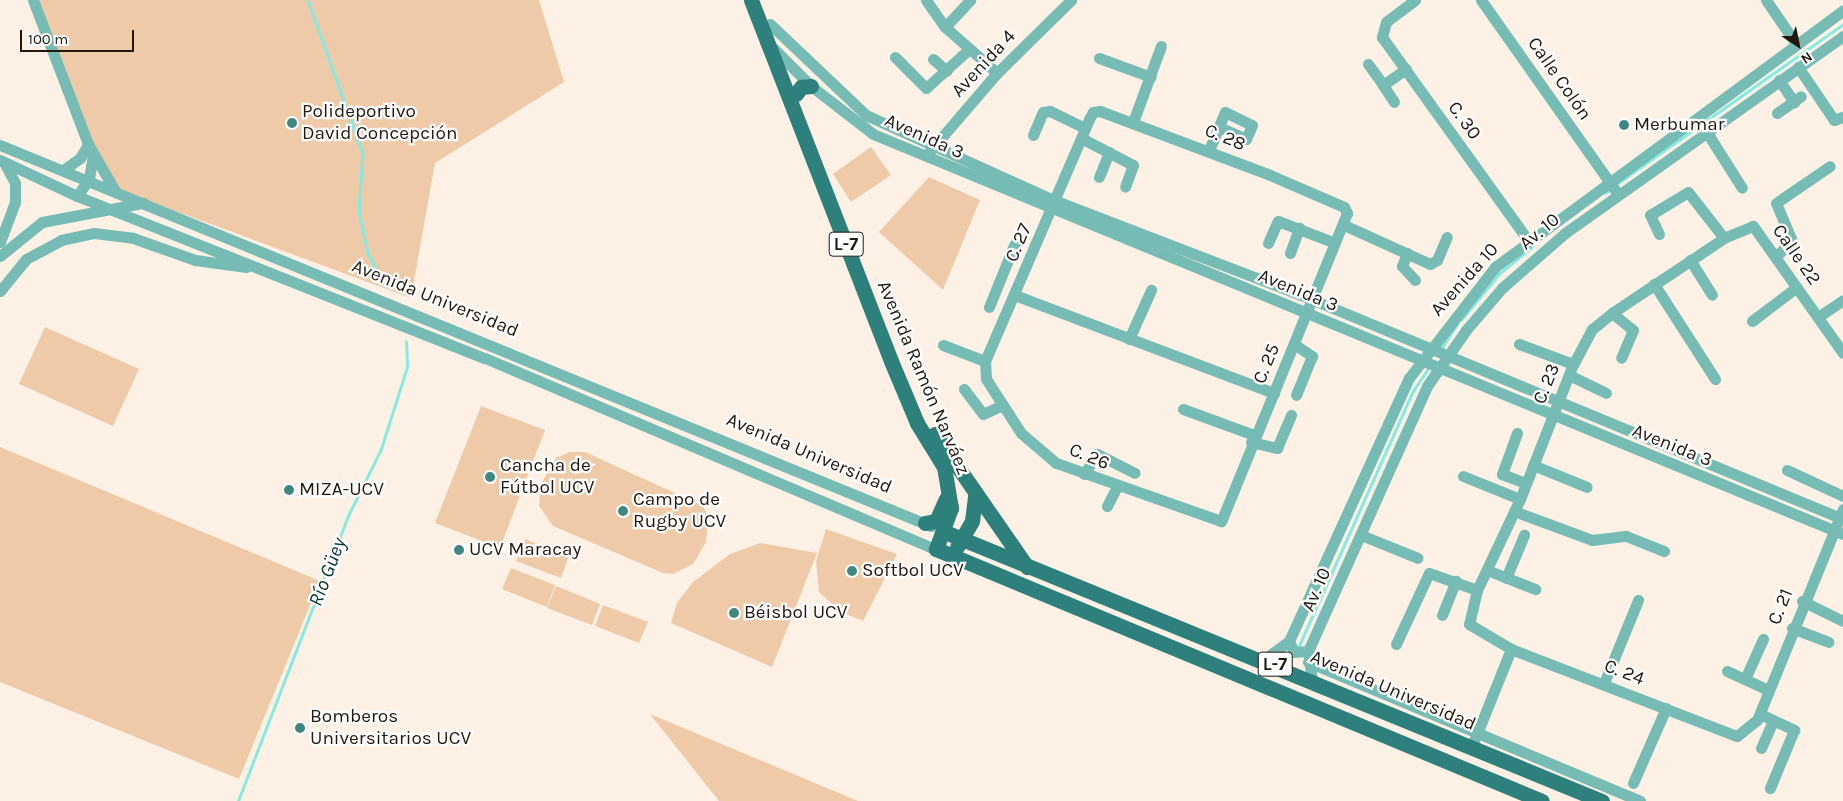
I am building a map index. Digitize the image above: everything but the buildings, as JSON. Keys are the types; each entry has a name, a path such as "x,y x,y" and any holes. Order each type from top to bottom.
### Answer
{"main road":[{"name":"Avenida Ramón Narváez","path":"750,0 784,62 929,424 975,495 972,521 951,556"},
{"name":"Avenida Ramón Narváez","path":"761,0 768,31 891,361 949,485 951,508 945,532 936,549"},
{"path":"796,94 801,87 811,86"},
{"path":"925,523 936,520 942,513 949,485"},
{"path":"975,495 1028,568"},
{"name":"Avenida Universidad","path":"945,532 1028,568 1264,660 1602,801"},
{"name":"Avenida Universidad","path":"936,549 1542,801"}],"street":[{"path":"33,0 88,144 116,191"},
{"path":"926,0 944,27 968,50 997,73"},
{"path":"944,27 970,0"},
{"name":"Avenida 4","path":"926,157 933,146 997,73 1072,0"},
{"name":"C. 30","path":"1415,0 1386,22 1382,37 1527,239"},
{"name":"Calle Colón","path":"1481,0 1618,194"},
{"path":"1766,0 1796,44"},
{"name":"Avenida 10","path":"1264,660 1289,641 1420,361 1495,267 1527,239 1594,189 1843,10"},
{"name":"Avenida 3","path":"768,31 866,116 933,146 1054,206 1552,416 1839,533"},
{"name":"Av. 10","path":"1308,656 1427,386 1447,357 1502,288 1605,203 1706,130 1843,36"},
{"path":"1133,122 1152,77 1161,46"},
{"path":"895,56 926,88 968,50"},
{"path":"1099,58 1152,77"},
{"path":"933,59 947,71"},
{"name":"Avenida 3","path":"784,62 811,86 873,134 926,157 1311,300 1557,404 1842,516"},
{"path":"1368,64 1394,102"},
{"path":"1798,67 1834,120 1842,117"},
{"path":"1383,85 1406,69"},
{"path":"1777,113 1798,99 1780,80"},
{"path":"1033,135 1042,112 1050,111 1086,129 1109,152 1133,165 1125,187"},
{"name":"C. 28","path":"1086,129 1093,112 1100,111 1209,150 1336,204 1346,213"},
{"path":"1209,150 1219,127"},
{"name":"C. 27","path":"986,379 985,361 1019,290 1086,129"},
{"path":"1706,130 1742,188"},
{"path":"63,170 80,158 88,144"},
{"name":"Avenida Universidad","path":"0,145 90,179 144,203 492,344 945,532"},
{"path":"1099,177 1109,152"},
{"path":"77,196 90,179 93,154"},
{"path":"0,242 15,202 14,183 1,164"},
{"name":"Avenida Universidad","path":"1,164 77,196 110,206 257,268 485,358 936,549"},
{"path":"1776,256 1792,242 1776,203 1830,166"},
{"path":"1594,189 1605,203"},
{"path":"1659,234 1650,215 1688,192 1724,238"},
{"path":"0,256 42,222 110,206 144,203"},
{"name":"C. 25","path":"1214,522 1225,518 1253,438 1294,344 1333,242 1344,224 1346,213"},
{"path":"1268,243 1278,221 1333,242"},
{"path":"1344,224 1434,264 1447,237"},
{"name":"Calle 22","path":"1753,226 1843,353"},
{"name":"C. 23","path":"1474,629 1468,619 1477,590 1520,499 1571,370 1592,328 1724,238 1753,226"},
{"path":"1290,253 1299,228"},
{"path":"0,291 26,259 61,240 94,233 133,238 195,260 257,268"},
{"path":"988,307 1014,245"},
{"path":"1407,253 1402,266 1415,280"},
{"path":"1690,260 1712,295"},
{"path":"1002,277 1019,290 1129,339 1274,393"},
{"path":"1654,284 1715,379"},
{"path":"1752,321 1797,287"},
{"path":"1129,339 1151,290"},
{"path":"1818,317 1843,300"},
{"path":"1612,313 1633,330 1621,358"},
{"path":"485,358 492,344"},
{"path":"1294,344 1312,356 1296,395"},
{"path":"1519,344 1571,370 1606,393"},
{"path":"943,345 985,361"},
{"name":"C. 26","path":"986,379 1000,406 1036,448 1084,474 1214,522"},
{"path":"964,389 983,414 1000,406"},
{"path":"1183,409 1277,448 1292,415"},
{"path":"1517,432 1502,474 1526,484"},
{"path":"1084,474 1097,454 1135,473"},
{"path":"1533,465 1587,487"},
{"path":"1787,470 1843,496"},
{"path":"1463,476 1520,499"},
{"path":"1107,506 1117,486"},
{"path":"1514,511 1592,540 1626,536 1664,551"},
{"name":"C. 21","path":"1759,717 1766,689 1802,601 1839,533 1842,516"},
{"path":"1361,535 1418,558"},
{"path":"1506,578 1524,535"},
{"path":"1487,570 1535,589"},
{"path":"1396,644 1426,576 1456,581 1477,590"},
{"path":"1442,615 1456,581"},
{"path":"1604,683 1638,600"},
{"path":"1802,601 1843,621"},
{"path":"1792,628 1828,642"},
{"name":"C. 24","path":"1474,629 1511,649 1604,683 1737,736 1759,717"},
{"path":"1745,678 1763,639"},
{"path":"1289,641 1294,652 1308,656 1640,801"},
{"path":"1472,746 1511,649"},
{"path":"1308,656 1312,680"},
{"path":"1726,671 1766,689"},
{"path":"1633,784 1666,708"},
{"path":"1759,717 1794,730 1770,788"},
{"path":"1761,748 1773,721"}],"shaded area":[{"name":"Polideportivo David Concepción","path":"35,0 539,0 564,82 435,163 411,298 110,187"},
{"path":"871,147 891,175 851,202 833,174"},
{"path":"929,177 980,200 943,290 879,232"},
{"path":"45,327 139,369 113,426 19,384"},
{"name":"Cancha de Fútbol UCV","path":"481,406 545,430 500,548 435,523"},
{"path":"0,447 320,581 239,779 0,682"},
{"name":"Campo de Rugby UCV","path":"570,452 585,452 703,506 708,516 706,542 693,564 673,574 663,573 553,526 539,506 541,484 556,458"},
{"name":"Softbol UCV","path":"826,529 897,554 863,621 841,612 819,592 816,561"},
{"path":"525,539 569,556 561,578 516,561"},
{"name":"Béisbol UCV","path":"760,543 817,553 772,667 671,623 677,603 693,582 730,554"},
{"path":"511,568 555,585 547,607 502,589"},
{"path":"556,586 600,604 592,625 547,608"},
{"path":"603,605 648,622 639,643 595,626"},
{"path":"650,714 858,801 719,801"}],"waterway":[{"name":"Río Güey","path":"308,0 363,154 359,211 368,253 385,286"},
{"path":"1618,183 1843,24"},
{"path":"1461,320 1499,274 1533,246"},
{"path":"1441,349 1457,324"},
{"name":"Río Güey","path":"238,801 347,518 381,449 407,367 406,342"},
{"path":"1298,648 1413,391 1428,369"}],"place":[{"name":"Polideportivo David Concepción","path":"292,123"},
{"name":"Merbumar","path":"1624,125"},
{"name":"Cancha de Fútbol UCV","path":"490,477"},
{"name":"MIZA-UCV","path":"289,490"},
{"name":"Campo de Rugby UCV","path":"623,511"},
{"name":"UCV Maracay","path":"459,550"},
{"name":"Softbol UCV","path":"852,571"},
{"name":"Béisbol UCV","path":"734,613"},
{"name":"Bomberos Universitarios UCV","path":"300,728"}]}
